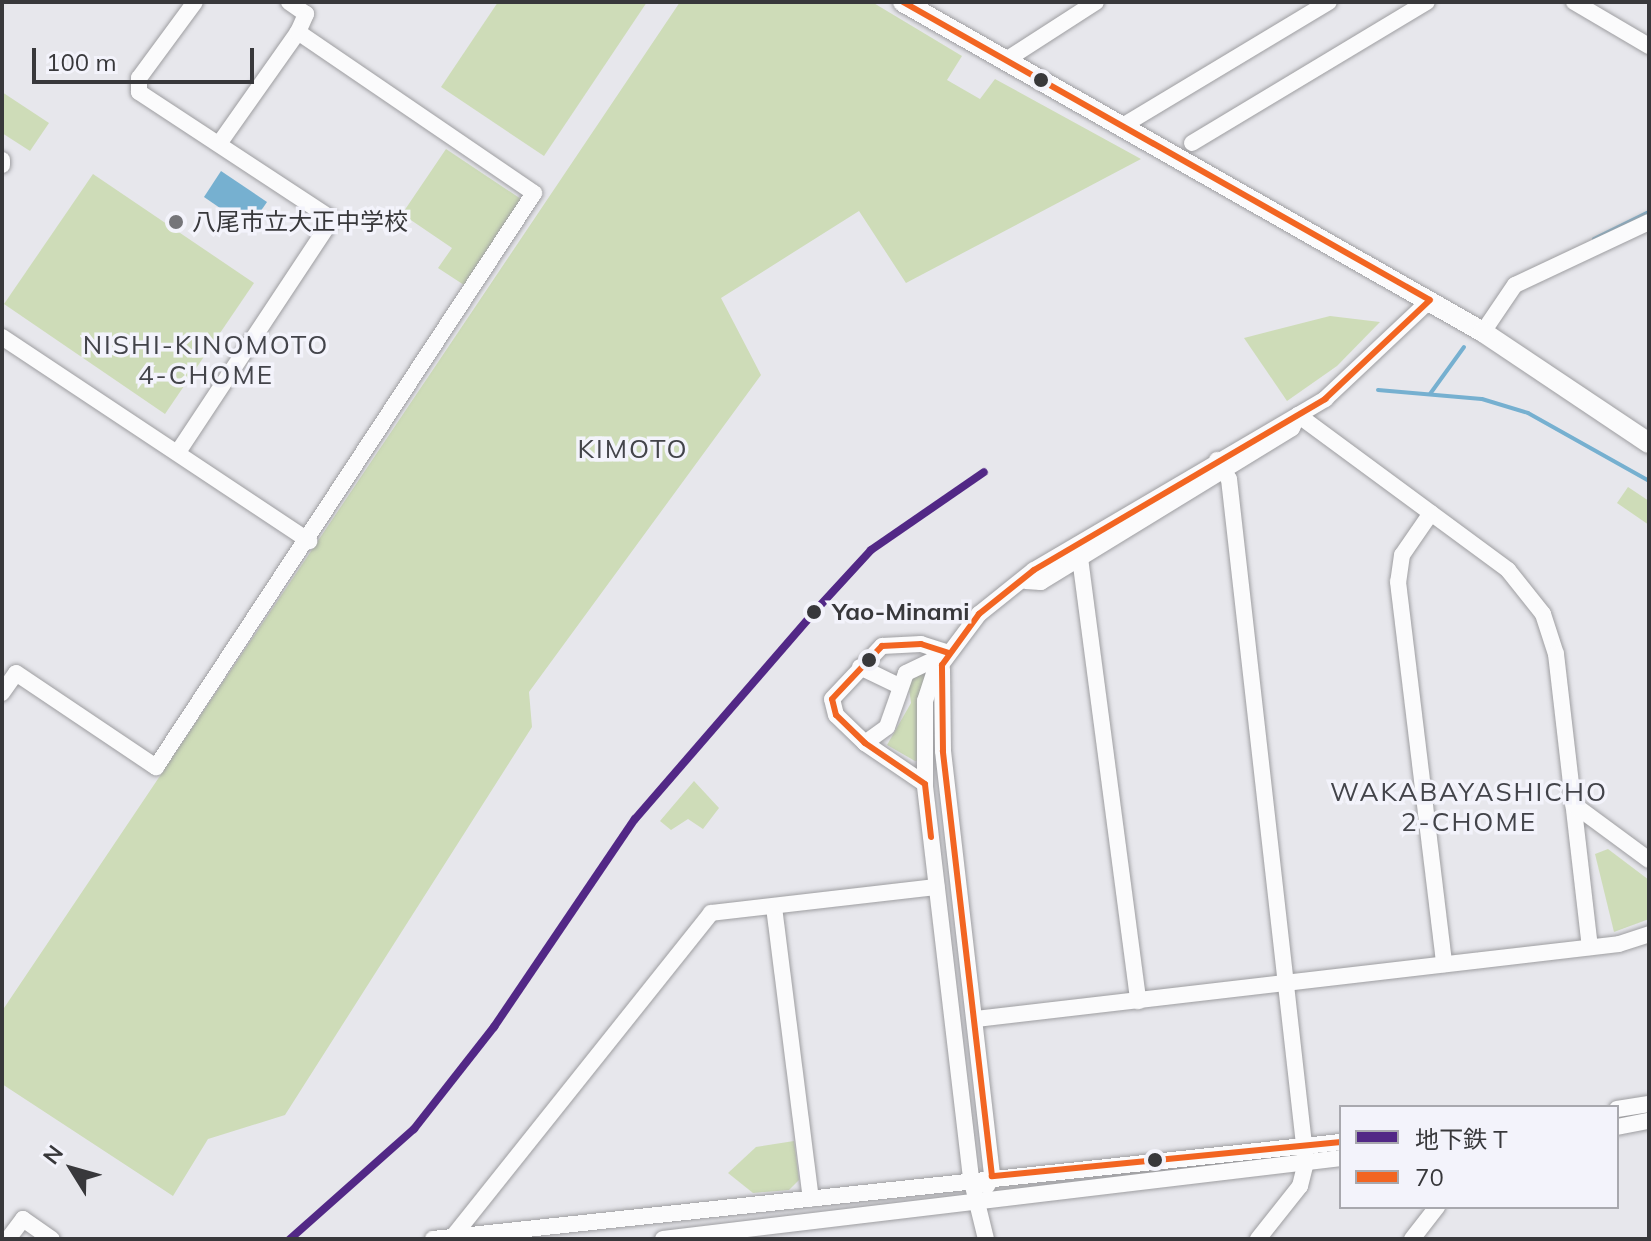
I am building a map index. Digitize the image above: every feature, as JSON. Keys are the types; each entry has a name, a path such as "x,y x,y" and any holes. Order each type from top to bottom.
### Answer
{"main road":[{"path":"903,2 1430,300 1649,443"}],"street":[{"path":"221,141 298,32 306,14 289,2"},
{"path":"1006,60 1096,2"},
{"path":"1124,125 1329,2"},
{"path":"1192,143 1427,2"},
{"path":"1574,2 1649,46"},
{"path":"178,452 332,219 221,141 139,92 139,78 192,3"},
{"path":"4,686 16,673 156,767 309,541 534,193 298,32"},
{"path":"1483,332 1515,285 1649,222"},
{"path":"1026,581 1041,582 1298,415 1350,378 1430,300"},
{"path":"2,337 309,541"},
{"path":"1298,415 1508,570 1543,614 1556,654 1590,947"},
{"path":"986,1239 981,1198 971,1178 925,784 925,701 945,659 979,614 1026,581 1220,465"},
{"path":"1220,465 1290,982 1306,1154 1300,1186 1258,1239"},
{"path":"1431,513 1402,555 1398,582 1444,964"},
{"path":"1080,558 1138,1001"},
{"path":"925,784 865,743 836,715 832,699 882,646 921,644 945,659"},
{"path":"865,743 887,727 897,685 917,664 945,659"},
{"path":"945,659 943,751 992,1176 981,1198"},
{"path":"860,667 897,685"},
{"path":"1573,804 1649,860"},
{"path":"452,1237 696,924 711,913 937,887"},
{"path":"774,907 811,1199"},
{"path":"976,1019 1590,947 1649,934"},
{"path":"1619,1109 1649,1104"},
{"path":"1619,1127 1649,1121"},
{"path":"663,1239 1306,1154 1339,1143"},
{"path":"433,1239 811,1199 992,1176 1306,1154 1339,1158"},
{"path":"1412,1239 1435,1209"},
{"path":"8,1239 23,1219 52,1239"}],"green space":[{"path":"498,2 647,2 544,156 441,87"},
{"path":"680,2 872,2 962,56 947,80 980,99 995,79 1141,159 906,283 859,211 721,298 761,375 529,692 532,727 285,1115 208,1139 173,1196 2,1084 2,1011"},
{"path":"2,92 49,123 30,151 2,133"},
{"path":"446,149 521,199 464,285 438,268 452,248 402,214"},
{"path":"93,174 254,283 165,414 4,304"},
{"path":"1330,316 1380,322 1337,366 1287,401 1244,338"},
{"path":"1628,487 1649,501 1649,525 1617,503"},
{"path":"930,668 920,760 915,761 887,745 911,703 908,680"},
{"path":"694,781 719,808 703,829 688,819 671,830 660,821"},
{"path":"1608,849 1649,880 1649,919 1614,932 1595,854"},
{"path":"794,1141 799,1180 789,1190 753,1193 728,1173 756,1147"}],"water":[{"path":"221,171 267,202 249,228 204,197"}],"waterway":[{"path":"1594,239 1649,212"},
{"path":"1430,394 1464,347"},
{"path":"1378,390 1482,399 1528,413 1649,481"}],"metro line":[{"name":"T","path":"290,1239 414,1129 494,1027 635,819 815,611 871,550 984,472"}],"transit line":[{"name":"70","path":"903,2 1430,300"},
{"name":"70","path":"1339,1142 992,1176 943,751 942,665 979,614 1034,570 1325,399 1430,300"},
{"name":"70","path":"931,837 925,784 865,743 836,715 832,699 882,646 921,644 948,653"}],"place":[{"name":"八尾市立大正中学校","path":"176,222"},
{"name":"Yao-Minami","path":"814,612"}],"district":[{"name":"NISHI-KINOMOTO 4-CHOME","path":"206,360"},
{"name":"KIMOTO","path":"633,449"},
{"name":"WAKABAYASHICHO 2-CHOME","path":"1469,807"}]}
